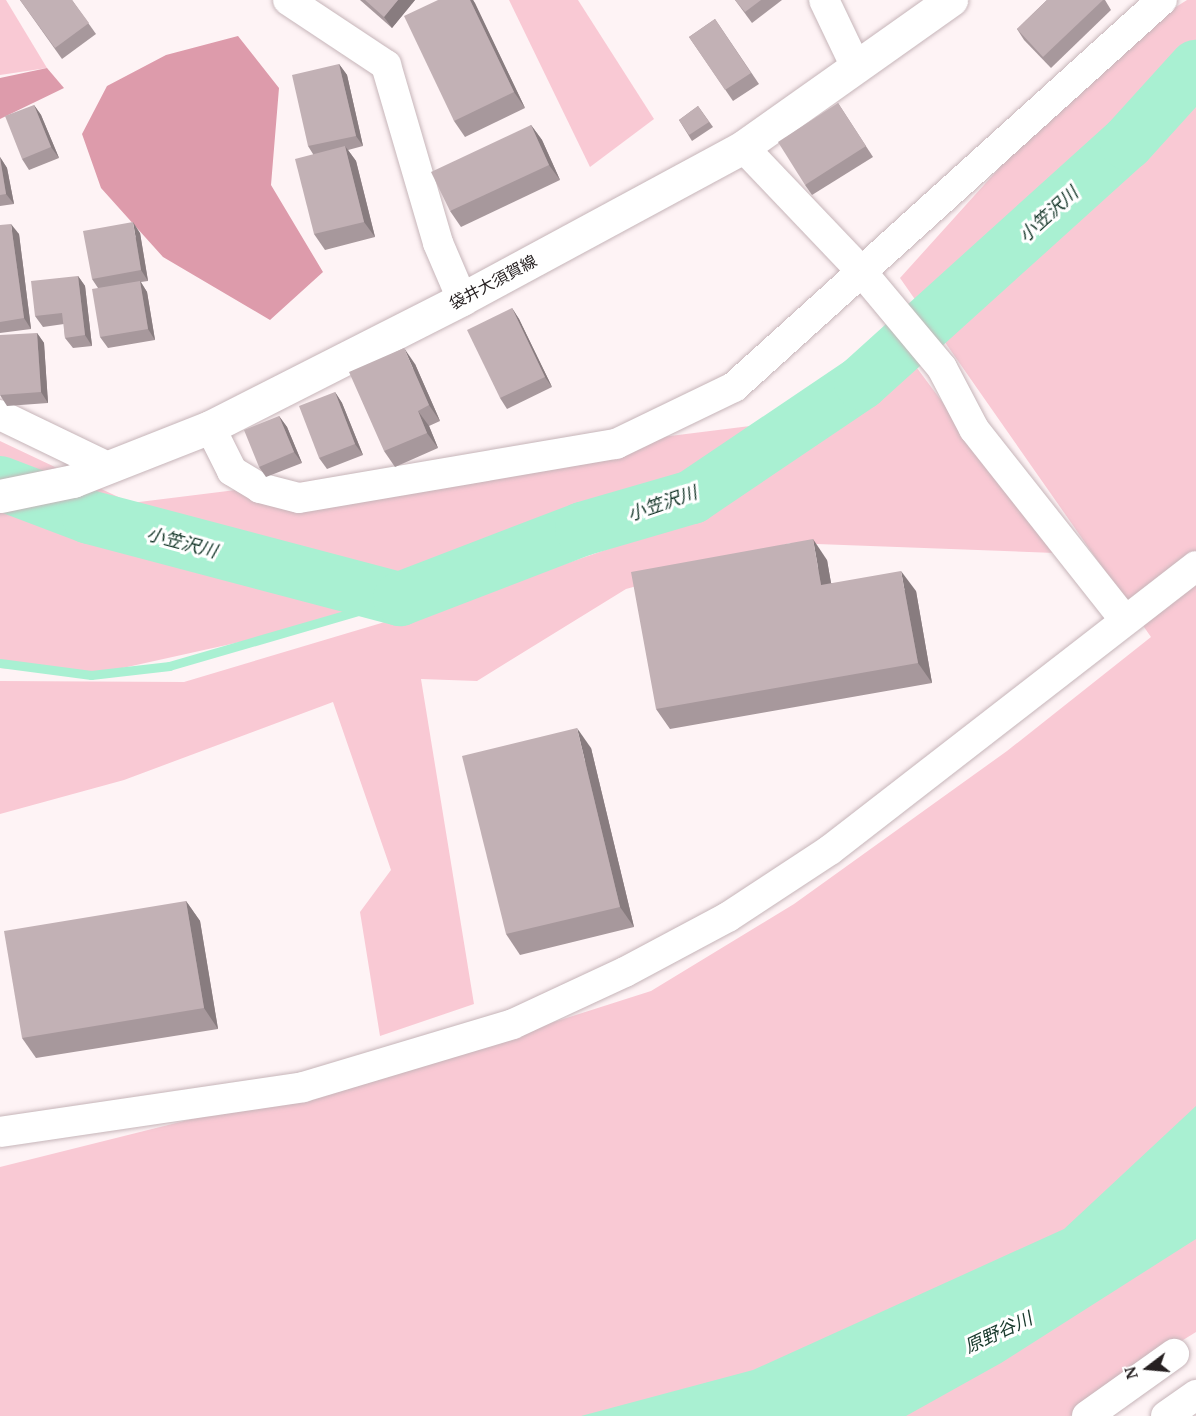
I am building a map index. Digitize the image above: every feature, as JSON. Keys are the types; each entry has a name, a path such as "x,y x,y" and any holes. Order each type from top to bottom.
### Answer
{"main road":[{"name":"袋井大須賀線","path":"0,496 74,481 210,427 462,299 743,147 951,0"}],"street":[{"path":"288,0 386,65 438,243 462,299"},
{"path":"824,0 856,67"},
{"path":"210,427 232,471 260,488 299,498 616,444 734,387 1162,0"},
{"path":"743,147 861,271 942,368 974,429 1124,619"},
{"path":"0,415 110,468"},
{"path":"0,1132 303,1087 513,1024 625,972 728,917 830,850 1124,619 1196,566"},
{"path":"1087,1416 1174,1354"},
{"path":"1166,1416 1196,1395"}],"shaded area":[{"path":"0,0 6,0 47,68 0,75"},
{"path":"509,0 578,0 654,119 590,167"},
{"path":"1187,0 1196,0 1196,1332 1125,1376 1070,1416 0,1416 0,1167 460,1052 651,991 794,904 1007,751 1151,637 900,278 1103,53"},
{"path":"238,36 279,88 271,185 323,272 270,320 163,257 101,188 82,134 107,86 166,55"},
{"path":"47,68 64,88 0,119 0,78"},
{"path":"914,364 1055,553 790,543 626,589 477,681 421,679 474,1004 380,1036 360,912 391,870 333,702 124,780 0,814 0,681 184,682 472,596 614,547 847,424"},
{"path":"807,419 582,529 285,632 91,675 0,668 0,441 131,503"}],"water":[{"name":"原野谷川","path":"1196,1106 1196,1239 1001,1363 906,1416 581,1416 753,1370 1064,1229"}],"building":[{"path":"20,0 72,0 89,23 55,48"},
{"path":"365,0 398,0 384,17"},
{"path":"438,0 470,0 514,92 454,121 404,16"},
{"path":"735,0 761,0 745,12"},
{"path":"1047,0 1103,0 1043,57 1017,29"},
{"path":"715,19 751,73 725,90 689,37"},
{"path":"339,64 356,136 308,146 292,75"},
{"path":"838,103 866,146 805,185 778,142"},
{"path":"34,105 51,147 22,159 5,116"},
{"path":"698,106 709,122 689,135 679,120"},
{"path":"531,125 549,165 450,211 431,172"},
{"path":"345,146 364,222 314,234 295,159"},
{"path":"0,158 6,194 0,195"},
{"path":"133,222 141,270 92,279 83,231"},
{"path":"11,224 24,318 0,322 0,225"},
{"path":"78,276 85,335 65,338 62,313 35,316 31,281"},
{"path":"140,281 148,329 100,337 92,289"},
{"path":"512,308 545,377 500,398 467,330"},
{"path":"37,333 41,392 0,395 0,335"},
{"path":"404,348 429,405 418,411 427,433 384,451 349,372"},
{"path":"335,392 355,444 319,458 299,406"},
{"path":"279,416 294,452 259,467 244,430"},
{"path":"813,539 821,585 901,571 918,663 656,709 631,572"},
{"path":"577,728 620,907 506,934 462,756"},
{"path":"186,901 204,1008 22,1038 4,931"}],"waterway":[{"name":"小笠沢川","path":"0,483 89,517 400,599 582,529 692,497 861,383 1127,143 1196,67"},
{"path":"0,663 91,675 169,666 400,599"}]}
